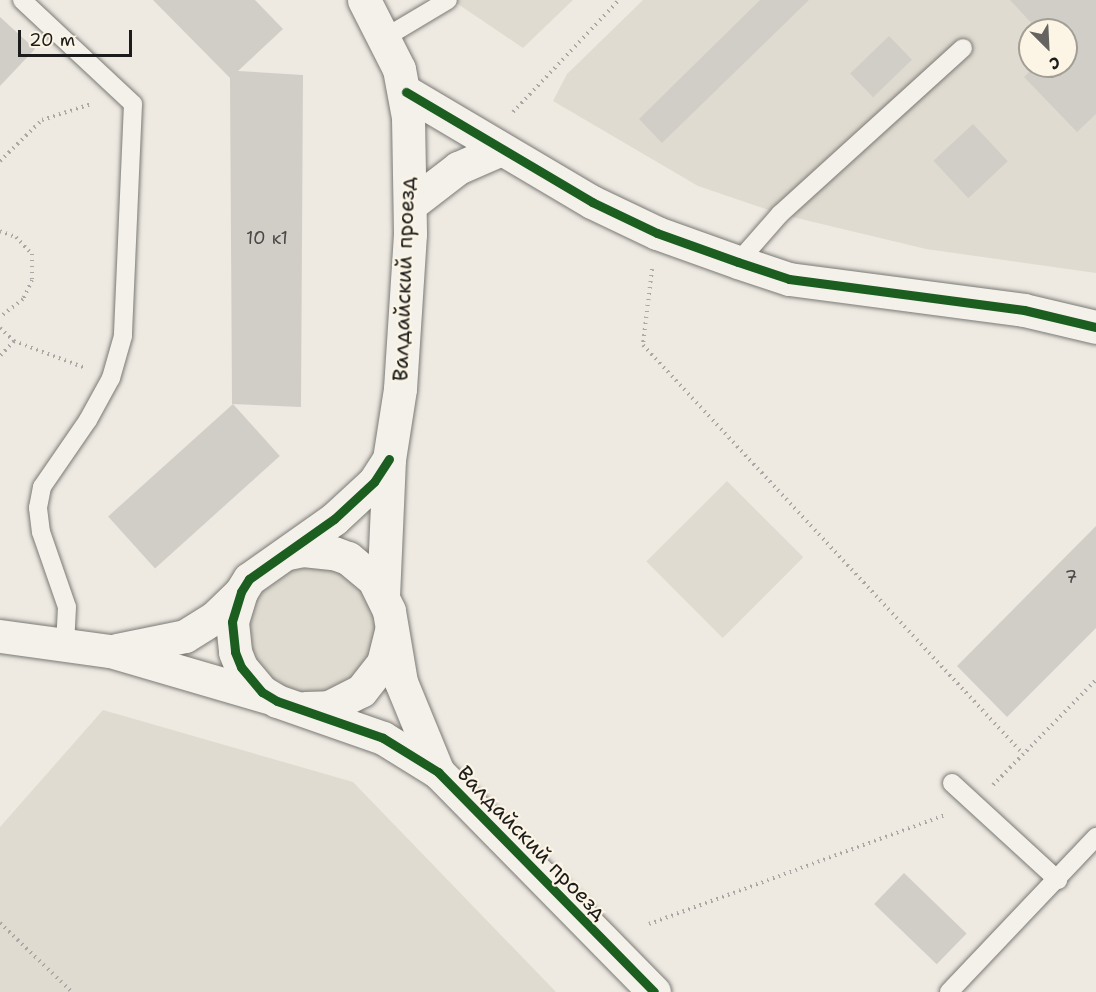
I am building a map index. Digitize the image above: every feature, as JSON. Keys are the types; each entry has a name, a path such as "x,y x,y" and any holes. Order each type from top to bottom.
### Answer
{"street":[{"name":"Валдайский проезд","path":"364,0 386,37 406,92 410,205 405,326 389,459 383,594 401,682 438,772"},
{"path":"406,92 592,202 657,233 738,262 789,279 1024,310 1096,327"},
{"path":"410,205 458,168 501,149"},
{"name":"Валдайский проезд","path":"389,459 374,482 334,519 288,553 261,568 241,592 232,622 235,652 249,680 286,704 383,738 438,772 654,992"},
{"name":"Валдайский проезд","path":"288,553 318,550 348,558 374,580 383,594"},
{"path":"110,651 185,636 214,618 241,592"},
{"name":"Валдайский проезд","path":"286,704 329,707 361,691 383,663 391,629"},
{"path":"0,636 110,651 286,704"}],"lane":[{"path":"22,0 133,104 123,336 111,378 88,420 42,487 38,508 41,532 67,607 65,646"},
{"path":"386,37 448,0"},
{"path":"738,262 780,214 963,48"},
{"path":"952,783 1058,880"},
{"path":"949,992 1058,880 1096,837"}],"path":[{"path":"513,112 620,0"},
{"path":"0,161 42,120 122,94"},
{"path":"0,231 16,237 32,254 32,280 23,299 0,317"},
{"path":"652,265 643,345 1023,754"},
{"path":"0,328 14,341 71,363"},
{"path":"0,356 14,341"},
{"path":"649,924 975,804 1096,681"},
{"path":"0,923 72,992"}],"shaded area":[{"path":"452,0 573,0 523,48"},
{"path":"643,0 1096,0 1096,273 926,249 780,214 698,186 553,101 567,74"},
{"path":"727,481 803,557 723,638 646,562"},
{"path":"306,560 359,578 381,629 360,680 301,699 250,665 246,604 256,586"},
{"path":"103,710 353,782 556,992 0,992 0,827"}],"building":[{"path":"153,0 255,0 283,29 238,71 303,75 301,407 232,404 230,78"},
{"path":"760,0 809,0 662,143 639,119"},
{"path":"1010,0 1096,0 1096,114 1077,132 1025,78 1078,78 1078,18 1027,18"},
{"path":"0,17 35,49 0,86"},
{"path":"889,36 912,60 873,97 850,74"},
{"path":"973,124 1008,161 968,198 934,161"},
{"path":"233,404 280,456 155,568 108,516"},
{"path":"1096,526 1096,628 1007,717 957,666"},
{"path":"904,873 967,933 937,964 874,904"}],"cycle path":[{"path":"406,92 592,202 657,233 738,262 789,279 1024,310 1096,327"},
{"path":"389,459 374,482 334,519 249,579 241,592 232,622 235,652 241,667 262,692 277,701 383,738 438,772 654,992"}]}
